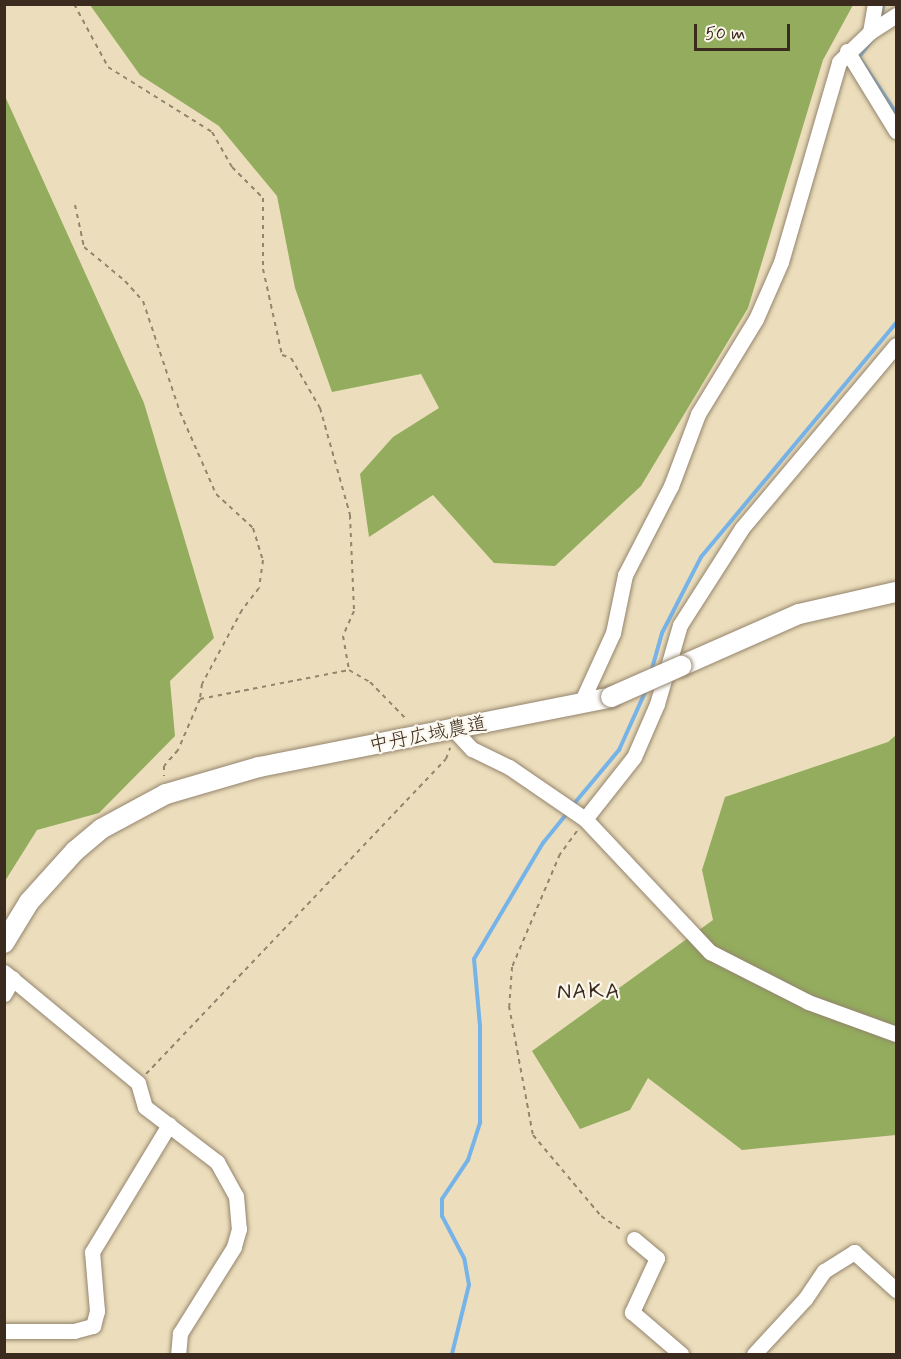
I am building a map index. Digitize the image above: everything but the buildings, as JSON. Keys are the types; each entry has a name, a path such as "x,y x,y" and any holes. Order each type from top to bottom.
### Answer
{"street":[{"path":"870,32 875,4"},
{"path":"580,705 613,633 625,575 671,486 698,414 756,319 781,262 839,62 847,51 870,32 897,15"},
{"path":"847,51 897,131"},
{"path":"585,819 634,757 657,704 680,625 742,528 897,345"},
{"name":"中丹広域農道","path":"4,943 29,902 75,851 102,829 166,794 259,767 455,730 611,697 800,614 897,592"},
{"path":"455,730 472,749 509,767 585,819 710,952 808,1002 897,1034"},
{"path":"4,994 9,975 138,1083 145,1107 217,1162 236,1196 239,1229 234,1247 180,1333 178,1354"},
{"path":"4,1331 74,1331 93,1326 97,1311 92,1252 169,1125"},
{"path":"634,1239 657,1258 632,1312 681,1354"},
{"path":"754,1354 805,1299 824,1271 854,1252 897,1290"}],"path":[{"path":"74,4 108,67 212,132 232,167 263,198 263,269 282,355 291,358 320,408 350,515 354,611 343,636 349,670"},
{"path":"75,205 84,247 125,280 143,301 180,412 216,494 253,528 263,560 260,588 242,610 202,684 200,699 178,750 164,766 166,794"},
{"path":"200,699 349,670 370,682 412,725 417,737"},
{"path":"138,1083 446,759 455,730"},
{"path":"585,819 560,854 529,925 512,967 509,1006 533,1135 601,1215 634,1239"}],"green space":[{"path":"90,5 853,5 823,60 748,308 641,486 555,566 494,563 433,495 369,537 360,474 393,437 439,408 421,374 332,392 295,288 277,196 219,126 140,75"},
{"path":"4,94 144,403 214,638 170,681 175,736 99,813 37,830 5,881"},
{"path":"896,735 896,1135 742,1150 648,1078 630,1110 580,1129 532,1051 713,920 702,870 725,797 888,742"}],"waterway":[{"path":"881,19 883,4"},
{"path":"874,37 859,57 896,113"},
{"path":"651,672 662,633 701,557 896,323"},
{"path":"573,805 619,750 647,688"},
{"path":"452,1354 469,1285 464,1258 442,1216 442,1199 468,1160 480,1122 480,1026 474,959 543,843 567,813"}],"district":[{"name":"NAKA","path":"589,993"}]}
